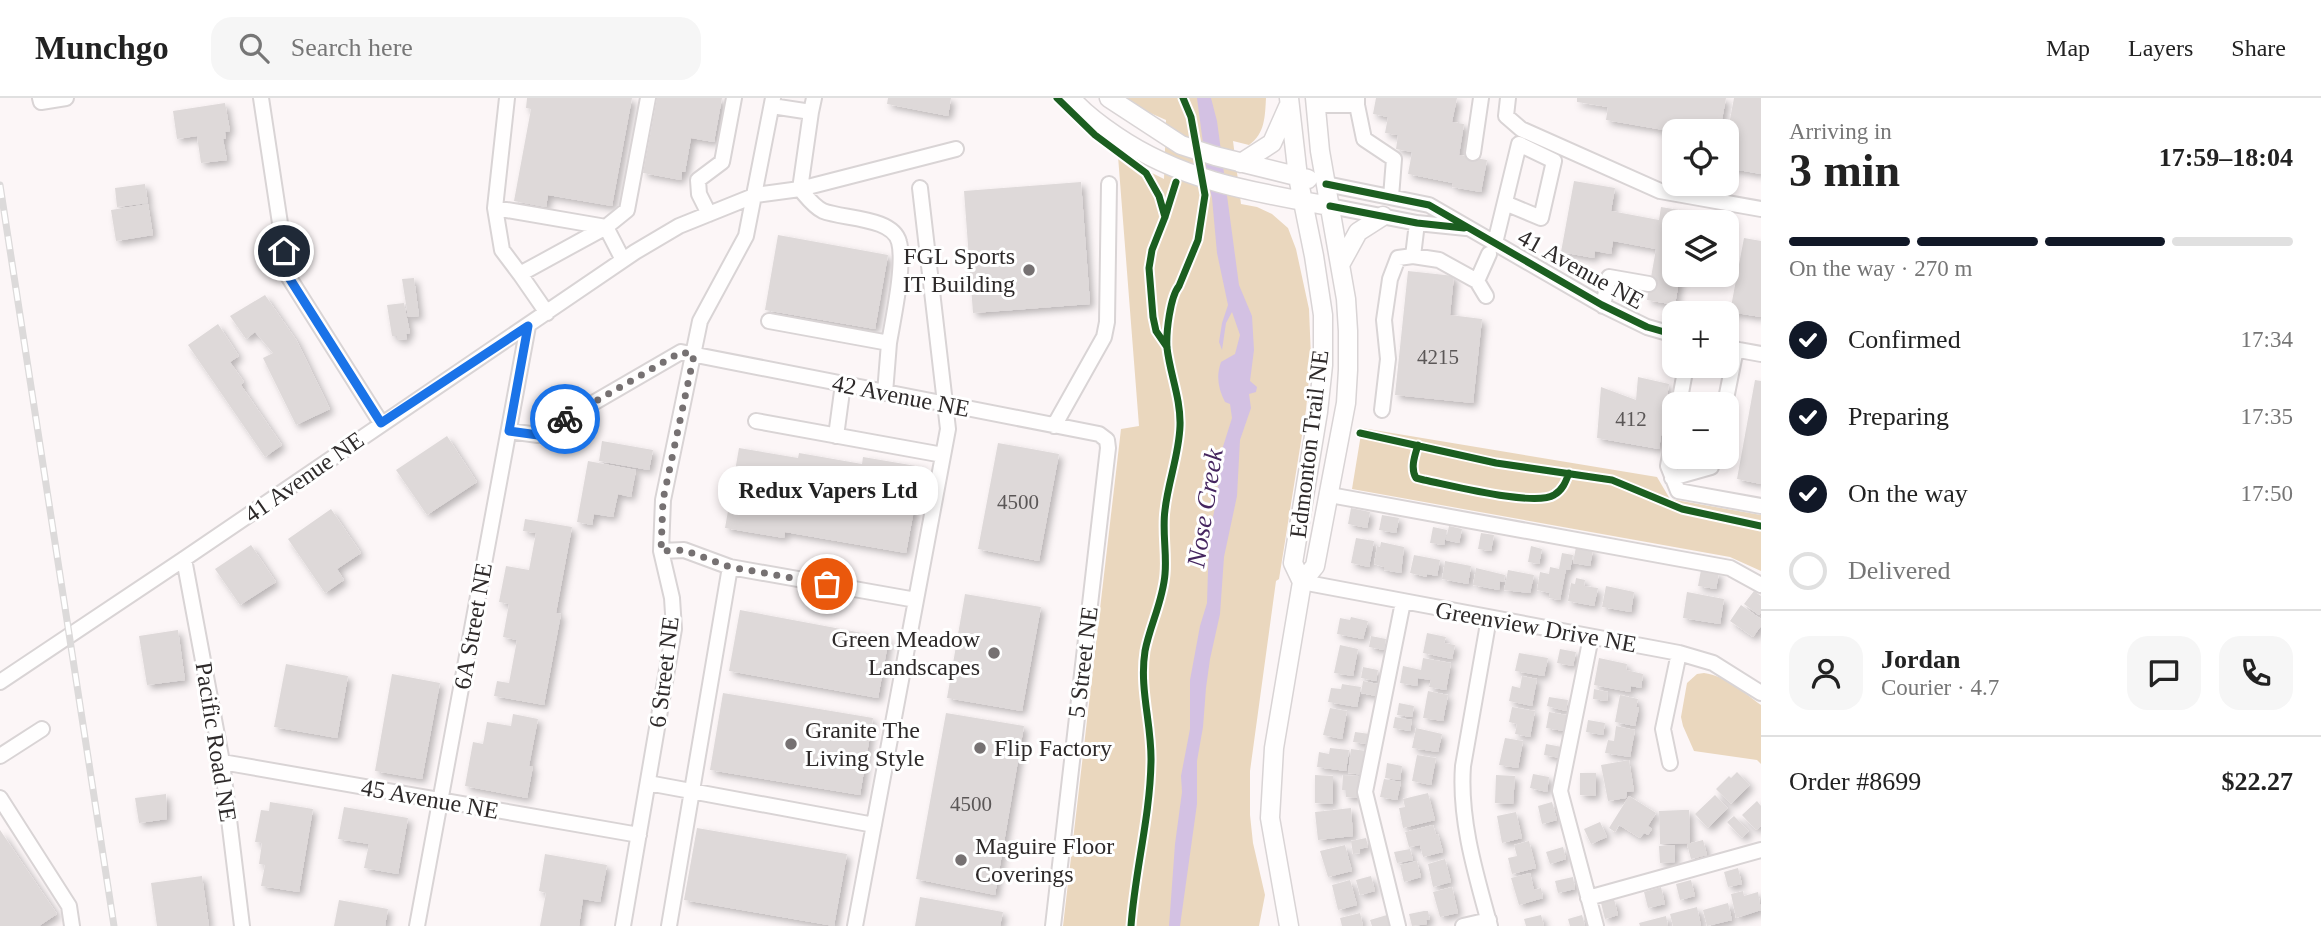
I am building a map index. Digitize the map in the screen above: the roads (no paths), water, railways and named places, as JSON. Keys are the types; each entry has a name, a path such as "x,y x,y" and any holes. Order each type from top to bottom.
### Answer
{"main road":[{"path":"1071,98 1101,125 1130,145 1187,174 1241,189 1329,206"},
{"path":"1109,98 1181,145 1326,184"},
{"path":"1241,163 1272,143 1289,102"},
{"name":"Edmonton Trail NE","path":"1289,102 1298,177 1323,315 1323,365 1318,412 1293,563 1302,582"},
{"name":"Edmonton Trail NE","path":"1289,926 1270,818 1274,748 1302,582 1315,566 1330,495 1346,403 1348,370 1348,331 1341,263 1320,151 1315,102"},
{"path":"1341,263 1357,232 1383,216"}],"street":[{"path":"40,98 41,102 66,98"},
{"path":"261,98 288,276 381,423"},
{"path":"507,98 495,208 502,250 547,313"},
{"path":"520,274 606,227 627,210 648,98"},
{"path":"709,214 699,194 698,180 722,162 734,98"},
{"path":"1473,153 1482,98"},
{"path":"1508,98 1506,116 1521,129 1660,191 1761,209"},
{"path":"1315,102 1357,101 1364,139 1394,159 1391,197"},
{"path":"772,102 813,105 800,189 816,207 878,223 899,238 899,270 885,393"},
{"name":"6 Street NE","path":"623,926 674,629 672,598 661,551 663,500 700,321 707,304 744,242 756,195 772,102"},
{"path":"1477,281 1492,248 1519,144 1554,161 1541,218 1505,203"},
{"name":"41 Avenue NE","path":"0,682 623,260 679,226 756,195 800,189 956,149"},
{"path":"1054,426 1104,337 1107,321 1109,184"},
{"name":"41 Avenue NE","path":"1326,184 1429,205 1472,229 1492,248 1637,323 1662,331"},
{"path":"855,926 948,429 920,188"},
{"name":"41 Avenue NE","path":"1329,206 1417,223 1472,229"},
{"path":"495,208 606,227"},
{"path":"1413,256 1417,223"},
{"path":"606,227 623,260"},
{"path":"1382,410 1388,359 1384,320 1390,279 1398,258 1413,256 1439,260 1477,281 1486,296"},
{"path":"1603,306 1609,277 1649,284"},
{"path":"769,321 889,343"},
{"name":"6A Street NE","path":"418,926 528,326"},
{"path":"1739,350 1761,354"},
{"path":"509,431 538,435 681,352 694,355"},
{"name":"42 Avenue NE","path":"694,355 1099,434 1107,440"},
{"path":"836,436 843,384"},
{"path":"755,421 943,455"},
{"name":"5 Street NE","path":"1053,926 1107,440"},
{"path":"1669,469 1678,491 1761,506"},
{"path":"1672,478 1704,469"},
{"path":"1330,495 1730,568 1761,585"},
{"path":"661,551 684,550 730,567 916,600"},
{"name":"Pacific Road NE","path":"184,559 222,762 242,926"},
{"path":"668,926 730,567"},
{"name":"Greenview Drive NE","path":"1302,582 1679,653 1713,663 1761,693"},
{"path":"1398,926 1365,792 1403,602"},
{"path":"1462,926 1490,923 1464,817 1462,788 1463,766 1489,618"},
{"path":"1591,637 1560,791 1596,926"},
{"path":"1670,763 1663,729 1679,653"},
{"path":"0,756 43,729"},
{"name":"45 Avenue NE","path":"222,762 639,835"},
{"path":"648,783 874,825"},
{"path":"0,797 69,906 72,926"},
{"path":"1588,898 1761,850"}],"railway":[{"path":"0,185 114,926"}],"place":[{"name":"FGL Sports IT Building","path":"1029,270"},
{"name":"Redux Vapers Ltd","path":"827,584"},
{"name":"Green Meadow Landscapes","path":"994,653"},
{"name":"Granite The Living Style","path":"791,744"},
{"name":"Flip Factory","path":"980,748"},
{"name":"Maguire Floor Coverings","path":"961,860"}],"water label":[{"name":"Nose Creek","path":"1205,508"}]}
